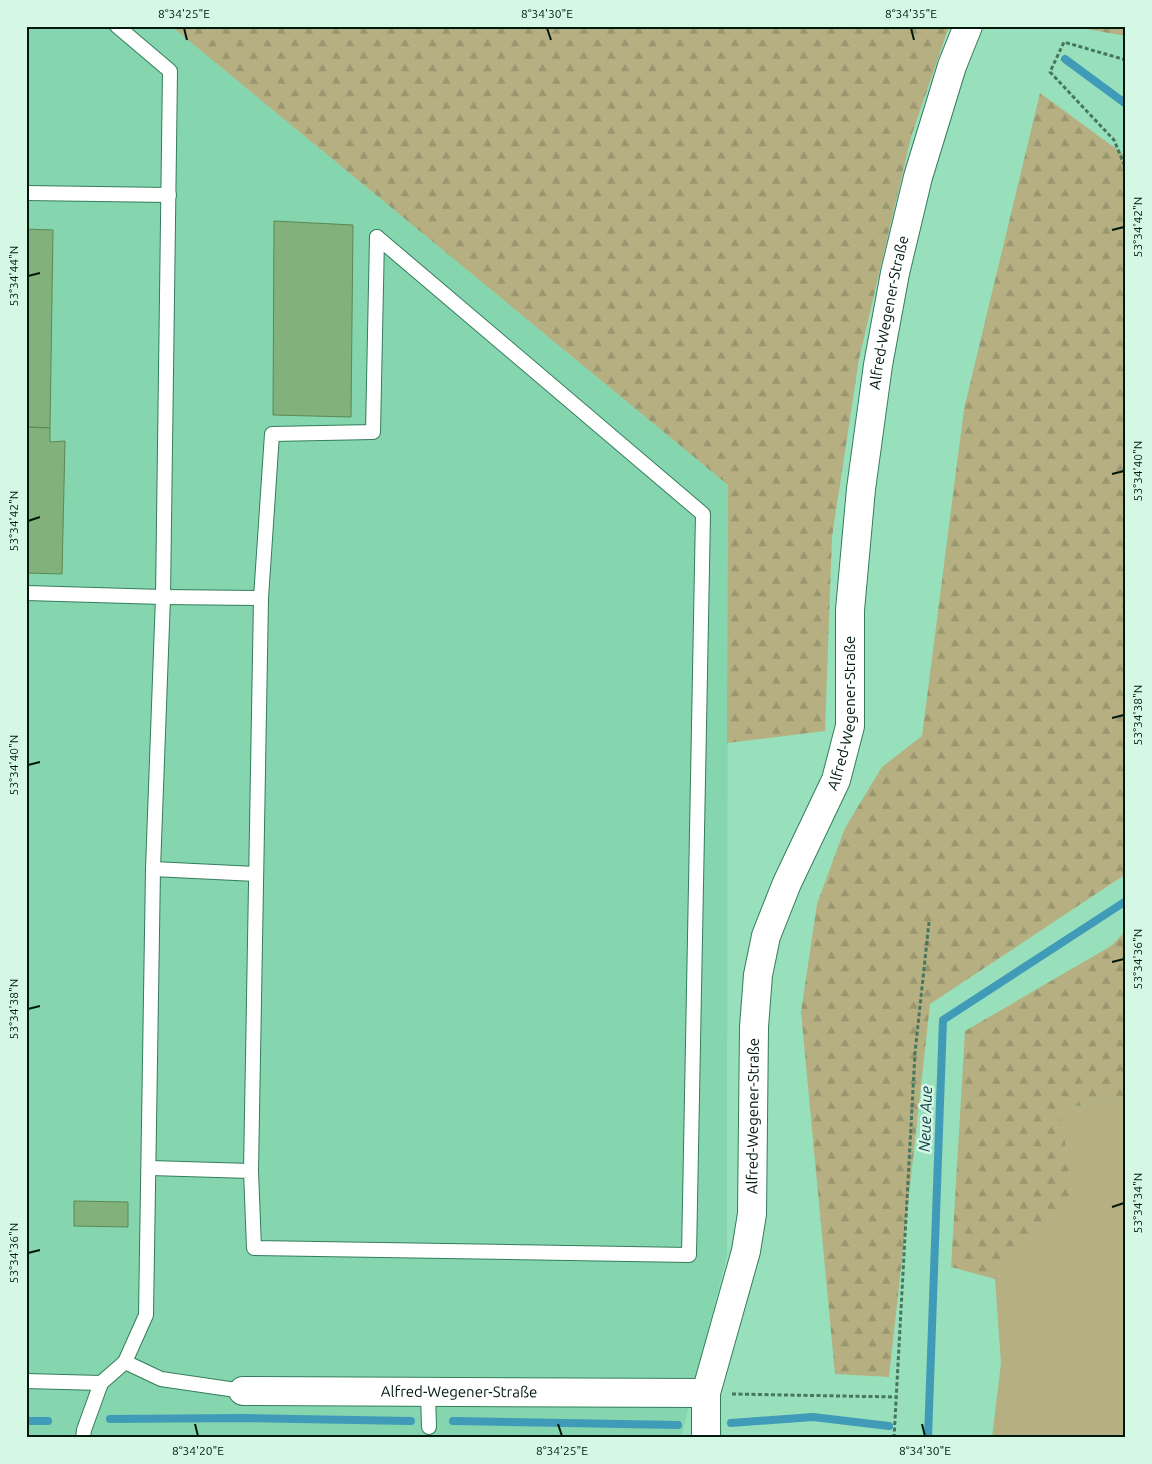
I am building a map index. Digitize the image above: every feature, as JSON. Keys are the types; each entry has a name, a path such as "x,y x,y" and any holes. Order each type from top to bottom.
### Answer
{"street":[{"name":"Alfred-Wegener-Straße","path":"706,1438 706,1394 746,1251 752,1214 754,1027 758,975 766,936 787,883 836,780 850,726 850,610 861,489 878,365 895,273 918,177 952,66 968,26"},
{"name":"Alfred-Wegener-Straße","path":"243,1391 706,1394"}],"lane":[{"path":"83,1438 84,1430 102,1383 125,1362 146,1315 150,1168 153,869 163,597 170,71 117,26"},
{"path":"26,193 169,195"},
{"path":"377,237 703,514 689,1255 254,1248 251,1171 256,874 261,598 272,434 372,432 377,237"},
{"path":"26,593 261,598"},
{"path":"153,869 256,874"},
{"path":"150,1168 251,1171"},
{"path":"125,1362 161,1379 243,1391"},
{"path":"26,1381 102,1383"},
{"path":"428,1393 429,1427"}],"path":[{"path":"1126,60 1064,42 1050,72 1114,140 1126,169"},
{"path":"1124,608 1126,596"},
{"path":"894,1438 915,1053 929,922"},
{"path":"706,1394 896,1397"}],"shaded area":[{"path":"26,26 171,26 728,485 727,1256 681,1438 26,1438"}],"green space":[{"path":"171,26 949,26 911,137 859,359 832,537 825,731 727,743 728,485"},
{"path":"1081,26 1126,26 1126,36 1081,28"},
{"path":"1040,93 1126,156 1126,874 930,1004 889,1377 835,1374 801,1012 817,904 845,828 882,767 922,736 964,409"},
{"path":"1126,931 1126,1095 1061,1110 1072,1194 995,1279 951,1267 965,1031 1111,946"},
{"path":"1126,1095 1126,1438 992,1438 1001,1363 995,1279 1072,1194 1061,1110"}],"building":[{"path":"274,221 353,225 351,417 273,415"},
{"path":"26,229 53,230 50,428 26,427"},
{"path":"26,427 50,428 50,442 65,441 62,574 26,573"},
{"path":"74,1201 128,1202 128,1227 74,1226"}],"waterway":[{"name":"Neue Aue","path":"1065,59 1126,104"},
{"name":"Neue Aue","path":"928,1438 943,1020 1126,901"},
{"path":"731,1423 813,1417 889,1426"},
{"path":"110,1419 243,1418 411,1421"},
{"path":"26,1421 48,1421"},
{"path":"453,1421 678,1425"}]}
